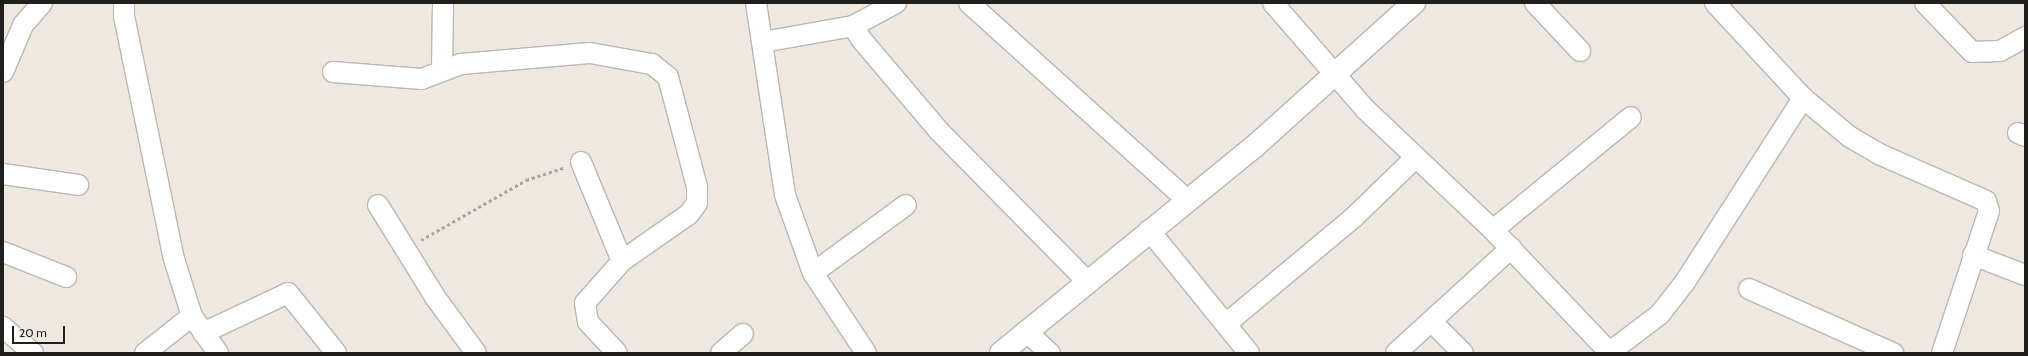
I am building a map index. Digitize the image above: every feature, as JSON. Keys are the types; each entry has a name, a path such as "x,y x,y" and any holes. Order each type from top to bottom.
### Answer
{"street":[{"path":"3,72 23,25 42,3"},
{"path":"124,3 124,16 172,252 192,316 218,353"},
{"path":"442,69 443,3"},
{"path":"756,3 785,195 813,273 866,353"},
{"path":"763,42 853,26 896,3"},
{"path":"969,3 1186,199"},
{"path":"1273,3 1334,76 1416,158 1511,248 1610,353 1660,314 1685,282 1803,98"},
{"path":"1001,353 1186,199 1256,146 1414,3"},
{"path":"1535,3 1580,51"},
{"path":"1715,3 1803,98 1850,137 1879,154 1986,201 1989,211 1973,255 1942,353"},
{"path":"1926,3 1972,52 2000,51 2025,37"},
{"path":"853,26 913,103 1088,282"},
{"path":"333,72 422,79 431,78 442,69 490,60 590,53 652,64 668,77 676,96 697,187 698,203 688,214 622,261 597,286 583,311 594,331 617,353"},
{"path":"1493,230 1631,117"},
{"path":"1227,323 1348,222 1416,158"},
{"path":"580,162 622,261"},
{"path":"3,174 78,185"},
{"path":"378,205 476,353"},
{"path":"813,273 906,205"},
{"path":"1149,230 1227,323 1249,353"},
{"path":"1396,353 1511,248"},
{"path":"3,252 66,277"},
{"path":"1973,255 2025,275"},
{"path":"1749,289 1894,353"},
{"path":"204,334 288,293 336,353"},
{"path":"144,353 192,316"},
{"path":"1431,321 1463,353"},
{"path":"3,327 33,353"},
{"path":"1026,331 1050,353"},
{"path":"721,353 743,334"}],"path":[{"path":"406,249 526,180 580,162"}]}
